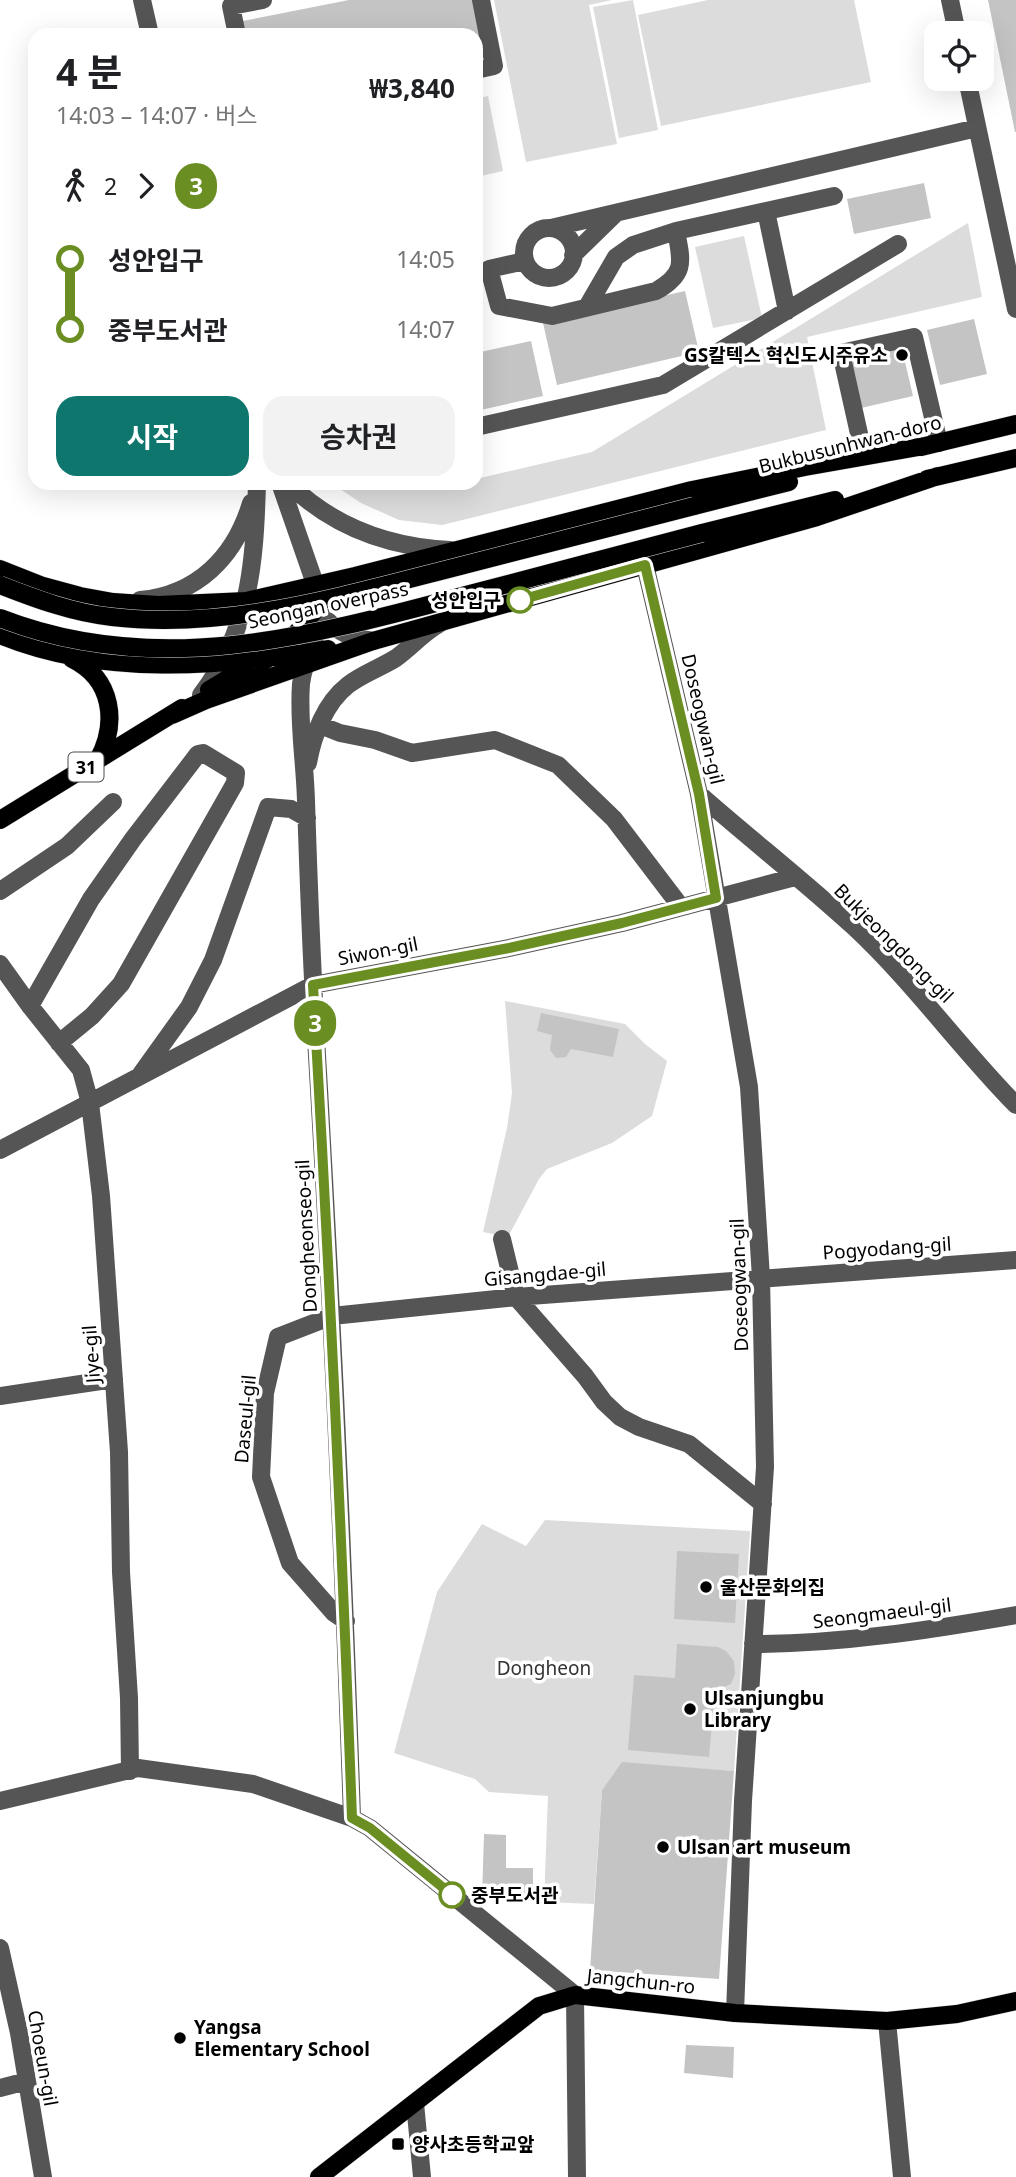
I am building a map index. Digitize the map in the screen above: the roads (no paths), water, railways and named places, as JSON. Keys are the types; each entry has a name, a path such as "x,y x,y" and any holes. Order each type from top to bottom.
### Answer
{"main road":[{"name":"Bukbusunhwan-doro","path":"694,506 1016,424"},
{"path":"0,569 43,586 113,602 158,605 247,601 318,593 355,576 692,490 934,444"},
{"path":"0,635 23,645 66,655 117,661 169,664 267,659 305,667 373,641 817,517 938,476 1016,458"},
{"name":"Seongan overpass","path":"0,618 69,640 108,646 211,648 258,642 380,618 781,512 938,476"},
{"name":"Seongan overpass","path":"0,585 77,611 112,617 157,620 255,613 372,588 694,506"},
{"path":"172,715 286,646 298,633 318,593"},
{"path":"66,655 82,663 94,674 107,699 109,735 97,760"},
{"path":"172,715 206,699 277,676"},
{"name":"31","path":"0,820 172,715"},
{"name":"Jangchun-ro","path":"319,2177 539,2006 575,1995 735,2013 887,2021 957,2014 1016,2001"}],"street":[{"path":"142,0 148,28"},
{"path":"236,28 231,6 263,0"},
{"path":"481,0 494,66 483,68"},
{"path":"950,0 954,21"},
{"path":"969,91 1015,301"},
{"path":"551,228 566,236 571,243 573,255 569,268 555,277 539,276 532,272 525,261 524,251 530,237 536,232 551,228 616,214 977,128"},
{"path":"587,307 616,257 632,245 676,231 834,196"},
{"path":"766,211 788,311"},
{"path":"573,255 616,214"},
{"path":"525,261 489,269 499,306 552,316 656,291 671,283 680,270 681,256 676,231"},
{"path":"483,425 663,385 898,244"},
{"path":"864,456 841,353 914,337 934,444"},
{"path":"113,602 168,595 203,577 222,558 239,534 254,490"},
{"path":"201,695 223,663 247,601 257,509 256,490"},
{"path":"283,490 327,620 336,630 351,638 373,641"},
{"path":"296,490 328,515 367,534 408,546 457,550"},
{"name":"Doseogwan-gil","path":"645,565 699,794 749,1087 761,1278 765,1467 743,1801 735,2013"},
{"path":"277,676 295,677 305,667 320,620 318,593"},
{"path":"305,780 311,749 332,702 348,685 397,657 430,629 445,621"},
{"path":"277,676 297,664 305,667"},
{"name":"Dongheonseo-gil","path":"305,667 302,737 332,1315 352,1818"},
{"path":"320,725 412,753 495,740 558,765 614,819 681,907"},
{"path":"30,1006 91,899 198,754 203,753 236,773 235,783 121,984 92,1016 59,1043"},
{"name":"Bukjeongdong-gil","path":"699,794 854,927 913,987 1016,1105"},
{"path":"0,891 67,846 113,802"},
{"path":"139,1077 189,1007 213,960 268,807 291,809 307,818"},
{"name":"Siwon-gil","path":"0,1150 313,985 509,948 622,923 795,877"},
{"name":"Jiye-gil","path":"0,964 81,1070 90,1103 101,1196 119,1452 121,1572 129,1698 130,1770"},
{"path":"502,1239 516,1297 585,1376 604,1402 620,1417 639,1427 689,1444 762,1504"},
{"name":"Pogyodang-gil","path":"761,1278 1016,1260"},
{"name":"Gisangdae-gil","path":"332,1315 516,1297 761,1278"},
{"name":"Daseul-gil","path":"332,1315 278,1337 265,1393 261,1477 290,1563 334,1613 346,1621"},
{"path":"0,1396 114,1379"},
{"name":"Seongmaeul-gil","path":"753,1644 804,1644 1016,1615"},
{"path":"0,1801 138,1768 253,1784 352,1818 370,1828 575,1995 577,2177"},
{"name":"Choeun-gil","path":"0,1948 19,2033 43,2177"},
{"path":"887,2021 902,2177"},
{"path":"0,2088 27,2081"},
{"path":"415,2103 422,2177"}],"place":[{"name":"GS칼텍스 혁신도시주유소","path":"902,355"},
{"name":"성안입구","path":"520,600"},
{"name":"울산문화의집","path":"706,1587"},
{"name":"Ulsanjungbu Library","path":"690,1709"},
{"name":"Ulsan art museum","path":"663,1847"},
{"name":"중부도서관","path":"452,1895"},
{"name":"Yangsa Elementary School","path":"180,2038"},
{"name":"양사초등학교앞","path":"398,2144"}],"park label":[{"name":"Dongheon","path":"544,1668"}]}
